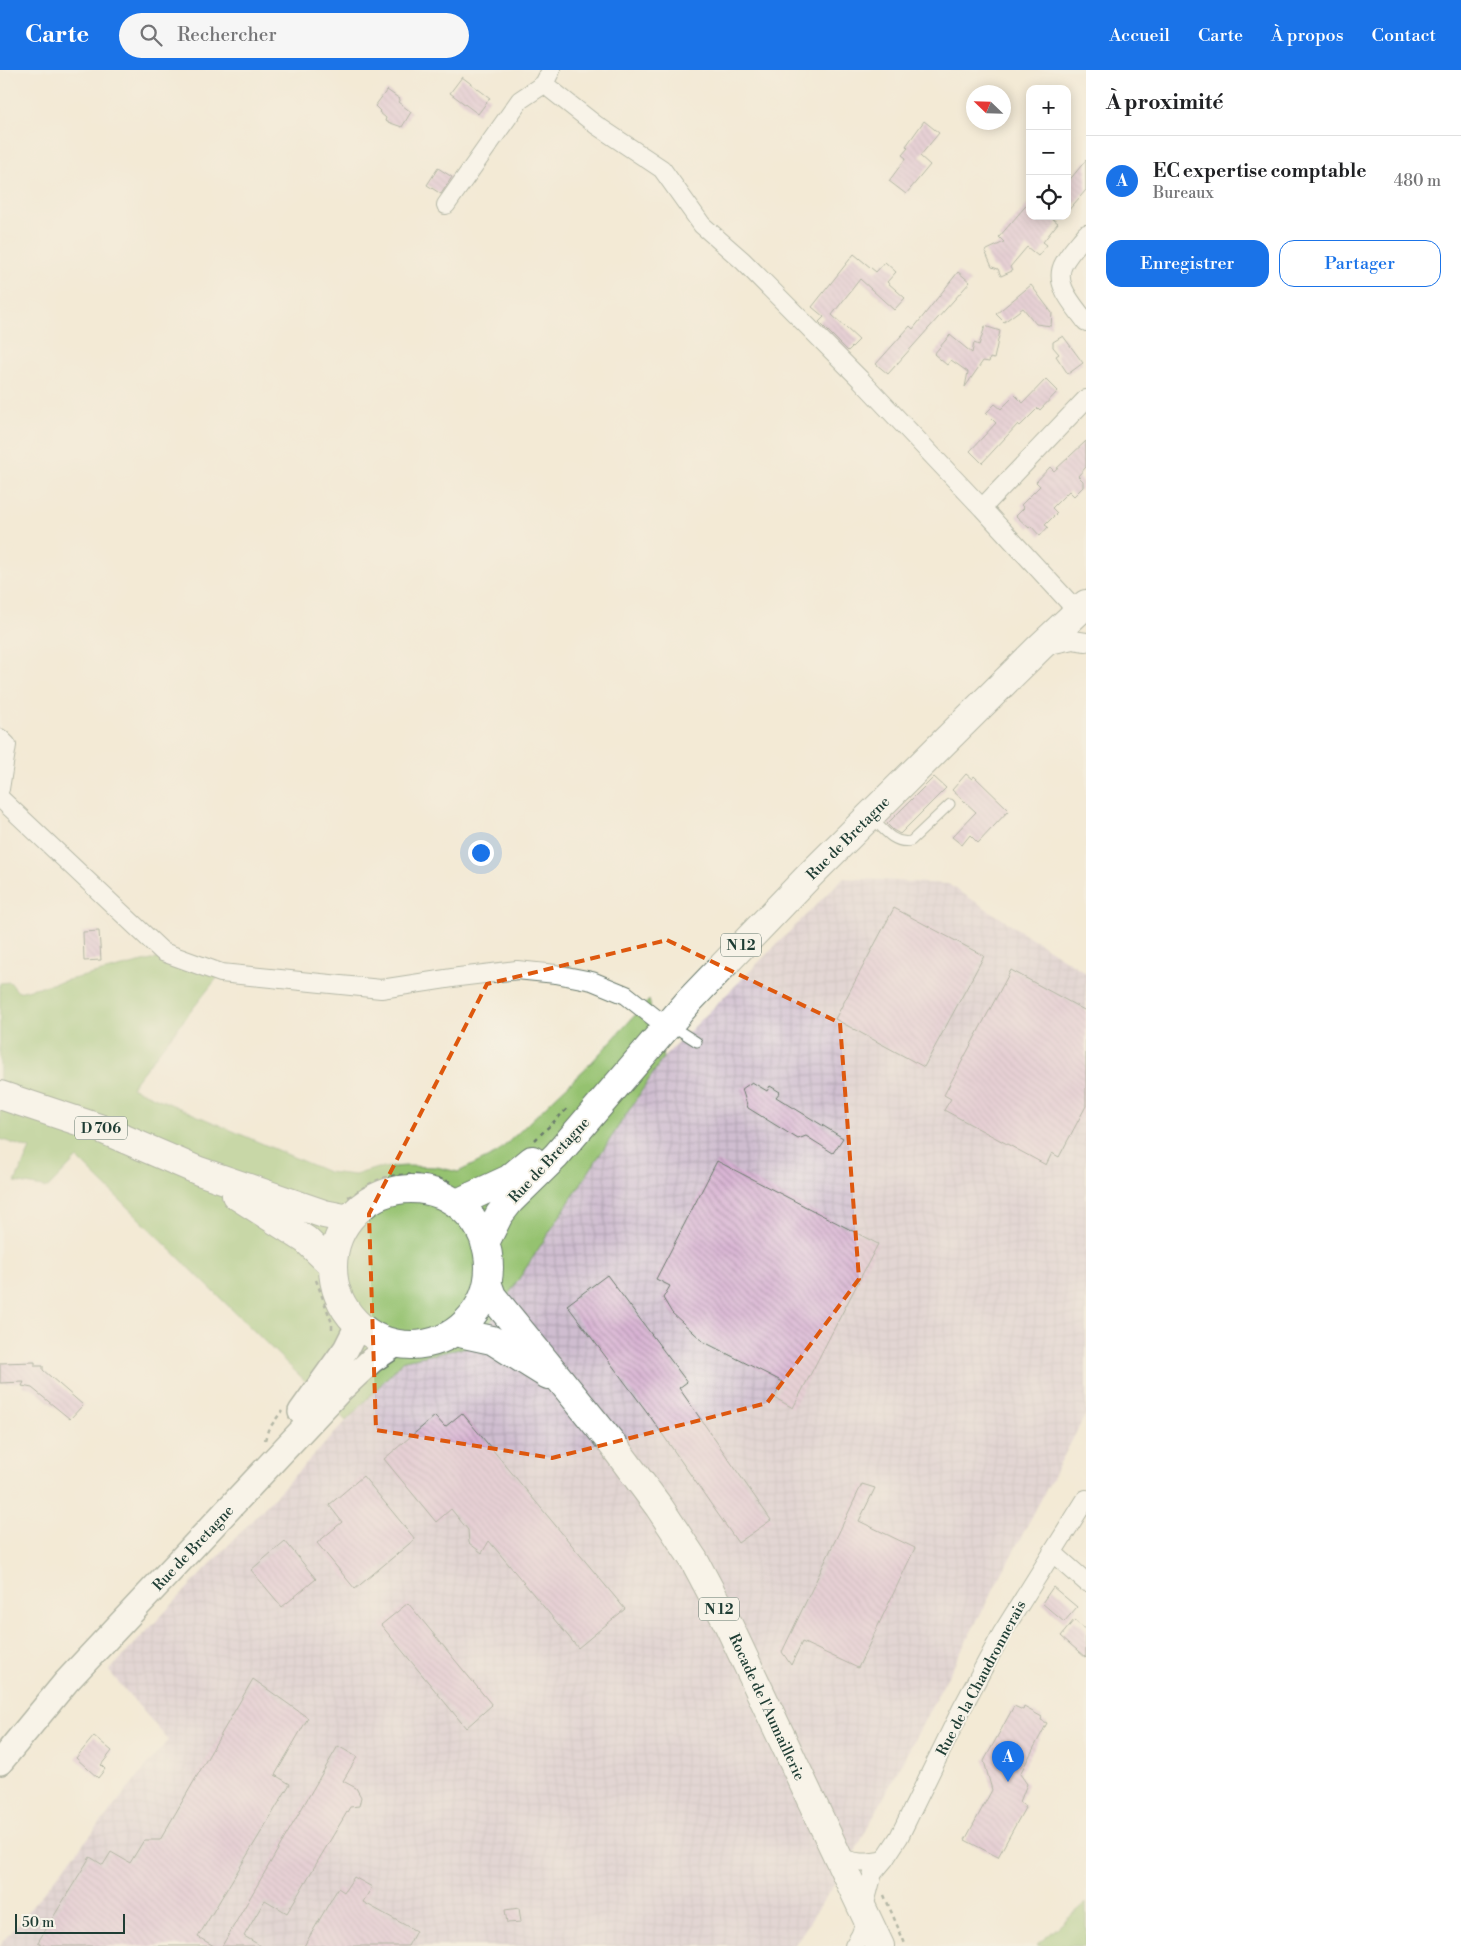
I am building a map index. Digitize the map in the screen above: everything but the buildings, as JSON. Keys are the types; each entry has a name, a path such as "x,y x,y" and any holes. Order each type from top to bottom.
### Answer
{"main road":[{"name":"Rue de Bretagne","path":"485,1243 499,1215 510,1201 556,1156 668,1024 751,935 1039,648 1082,608"},
{"name":"Rue de Bretagne","path":"456,1203 509,1179 569,1131 620,1080"},
{"name":"D 706","path":"0,1095 99,1128 200,1171 324,1214 349,1219"},
{"name":"D 706","path":"200,1171 306,1240 332,1266"},
{"path":"413,1188 436,1192 456,1203 476,1223 485,1243 488,1284 481,1303 470,1319 455,1332 427,1344 396,1344 376,1338 358,1326 344,1308 335,1288 332,1266 335,1247 349,1219 369,1200 390,1191 413,1188"},
{"name":"Rocade de l'Aumaillerie","path":"488,1284 492,1296 512,1318 610,1441 659,1507 694,1560 729,1626 838,1856 871,1908 880,1946"},
{"name":"Rue de Bretagne","path":"0,1740 26,1709 260,1454 306,1407 346,1349 358,1326"},
{"name":"Rocade de l'Aumaillerie","path":"455,1332 492,1340 563,1384"},
{"name":"Rue de Bretagne","path":"0,1762 66,1682 329,1402 372,1360 396,1344"}],"street":[{"path":"446,205 520,100 547,77 596,125 662,169 702,225 743,261 860,378 982,508 1082,608"},
{"path":"1086,234 1063,264 1060,279 1064,290 1086,322"},
{"path":"982,508 1086,400"},
{"path":"1039,648 1074,640 1086,642"},
{"path":"0,738 7,745 0,789"},
{"path":"0,798 163,952 221,973 381,989 517,970 556,974 592,981 626,995 659,1021 668,1024"},
{"name":"Rue de la Chaudronnerais","path":"854,1946 871,1908 873,1873 899,1837 962,1708 1002,1633 1086,1499"},
{"path":"1052,1552 1086,1582"},
{"path":"838,1856 850,1862 865,1864 884,1860"}],"lane":[{"path":"870,816 892,838 903,843 911,841 950,804"},
{"path":"668,1024 697,1042"}],"path":[{"path":"871,1908 906,1946"}],"highlighted area":[{"path":"667,940 840,1023 859,1279 767,1403 552,1458 376,1430 369,1214 487,984"}],"shaded area":[{"path":"843,878 948,884 1086,973 1086,1414 855,1852 794,1946 0,1946 168,1740 109,1671 404,1360 475,1346 663,1058"}],"green space":[{"path":"160,958 179,969 221,973 131,1087 328,1172 355,1175 377,1168 407,1166 437,1167 458,1172 497,1153 591,1063 649,1000 663,1058 475,1346 404,1360 346,1421 77,1158 48,1188 15,1182 30,1149 0,1139 0,983 10,982 18,992"},
{"path":"1086,1903 1086,1946 1036,1946"}],"place":[{"name":"EC expertise comptable","path":"1008,1782"}]}
